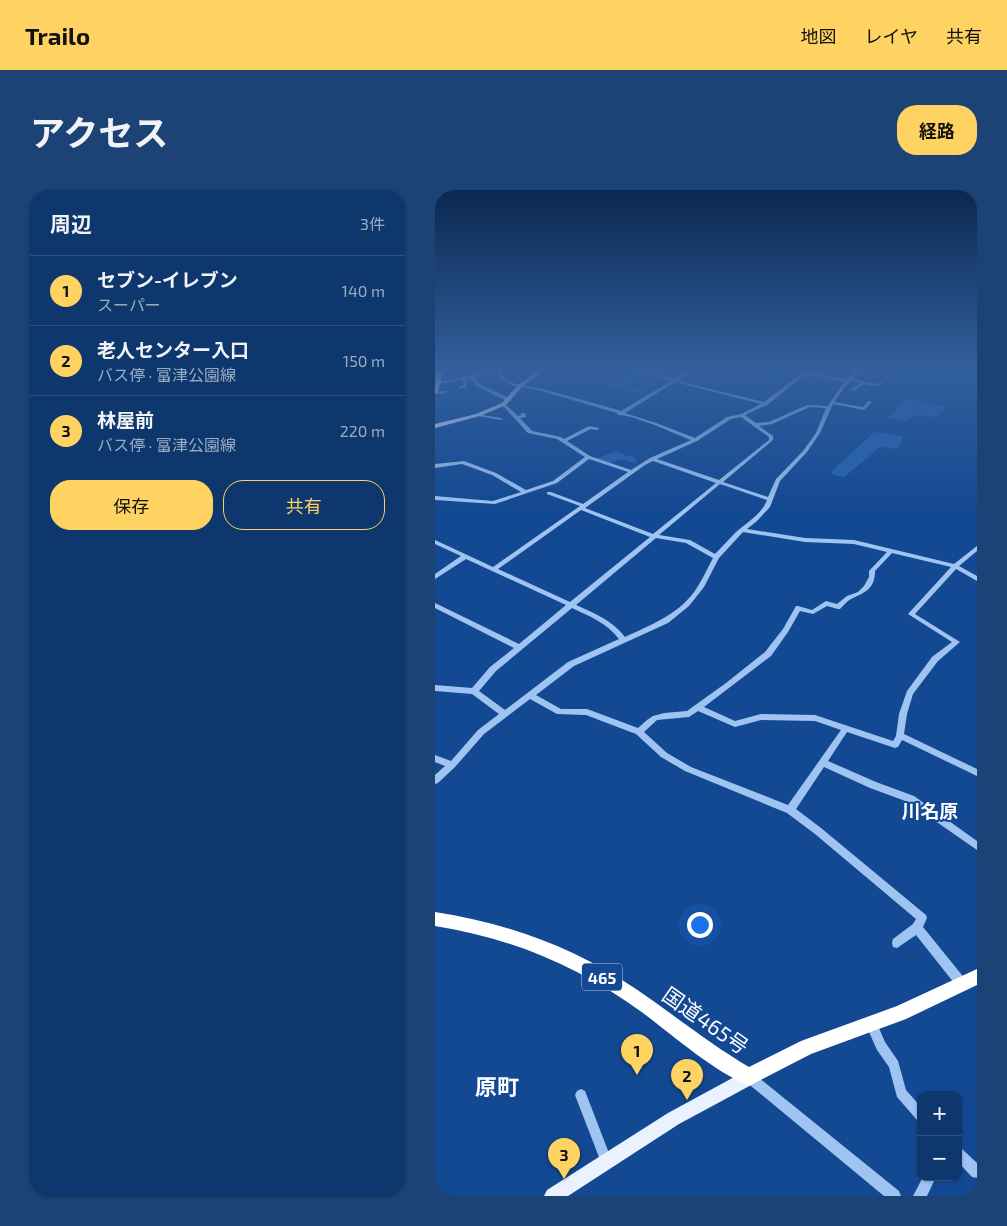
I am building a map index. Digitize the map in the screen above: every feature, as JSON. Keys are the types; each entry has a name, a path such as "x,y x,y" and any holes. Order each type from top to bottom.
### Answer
{"highway":[{"name":"国道465号","path":"437,922 493,930 549,950 582,965 636,999 705,1049 749,1077 807,1047 900,1012 969,981"}],"main road":[{"path":"435,426 471,416"},
{"path":"553,1196 690,1109 749,1077"}],"street":[{"path":"516,418 524,416"},
{"path":"626,416 695,440"},
{"path":"494,569 632,472 653,459 695,440 729,418 737,416"},
{"path":"474,691 484,677 519,647 771,440 771,437 742,416"},
{"path":"755,425 770,423 786,416"},
{"path":"435,780 452,765 481,732 571,664 666,621 687,605 701,587 716,557 767,507 768,499 778,480 796,463 818,433 826,416"},
{"path":"516,418 530,432 564,441 589,457 632,472"},
{"path":"564,441 591,427 597,429"},
{"path":"435,498 493,503 555,482 589,457"},
{"path":"653,459 768,499"},
{"path":"435,466 462,462 494,474 526,492"},
{"path":"549,493 654,536 688,541 716,557"},
{"path":"743,530 805,540 854,542 955,566 977,579"},
{"path":"435,542 599,618 616,630 623,639"},
{"path":"698,708 735,724 761,717 815,718 895,745 900,736 903,714 910,693 935,659 957,642 911,614 955,566 977,548"},
{"path":"639,732 653,718 689,714 768,654 786,630 797,608 813,612 826,604 838,607 849,597 860,593 867,587 872,577 872,571 891,551"},
{"path":"435,576 466,556"},
{"path":"435,605 519,647"},
{"path":"435,688 474,691 505,714"},
{"path":"531,695 559,712 587,712 639,732 664,755 688,769 790,810 819,831 922,918 917,928 897,943"},
{"path":"790,810 824,763 846,728"},
{"path":"900,736 977,773"},
{"path":"435,758 452,765"},
{"path":"824,763 873,785 911,799 977,846"},
{"path":"917,928 969,981"},
{"path":"871,1023 881,1046 894,1065 901,1093 917,1111"},
{"path":"749,1077 894,1196"},
{"path":"581,1095 606,1161"},
{"path":"962,1157 977,1172"},
{"path":"920,1196 928,1181"}],"shaded area":[{"path":"890,416 915,416 904,421 888,418"},
{"path":"874,432 903,436 898,449 880,447 844,477 834,475 831,472"},
{"path":"617,451 626,456 634,455 632,457 637,459 635,462 640,465 621,459 609,463 595,459"}],"place":[{"name":"セブン-イレブン","path":"637,1075"},
{"name":"老人センター入口","path":"687,1100"},
{"name":"林屋前","path":"564,1179"}],"district":[{"name":"川名原","path":"930,810"},
{"name":"原町","path":"497,1086"}]}
